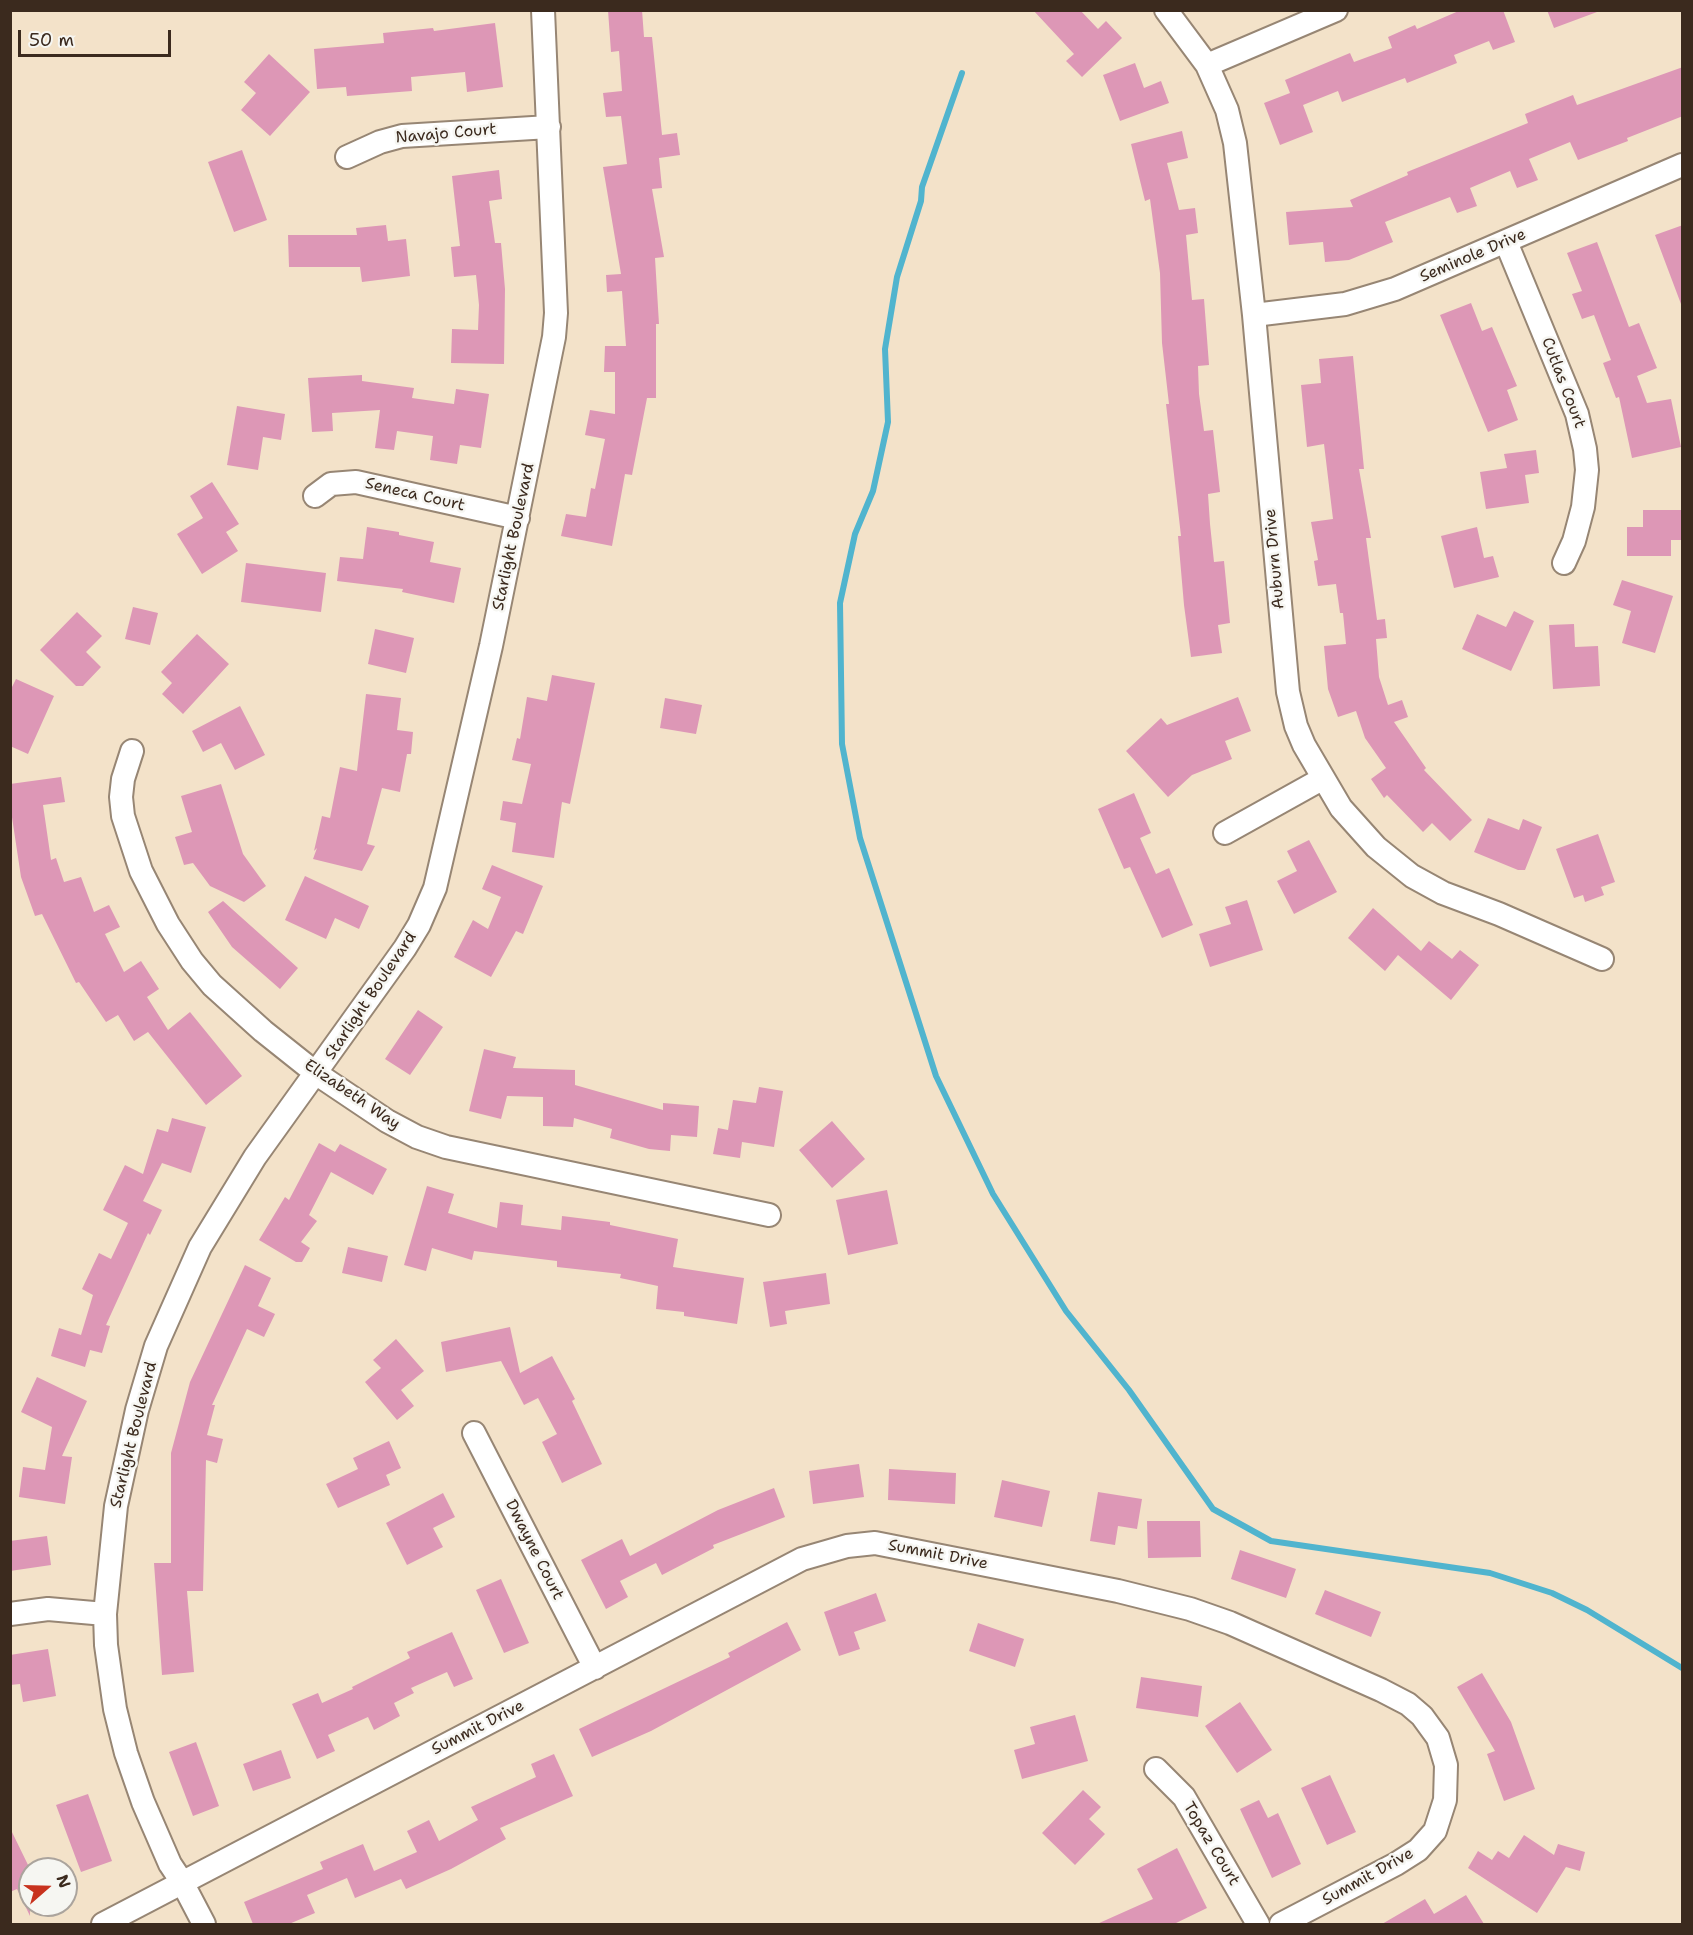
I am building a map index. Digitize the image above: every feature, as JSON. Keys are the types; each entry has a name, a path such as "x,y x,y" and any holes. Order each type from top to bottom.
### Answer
{"street":[{"name":"Starlight Boulevard","path":"204,1924 165,1855 126,1753 109,1677 105,1614 120,1486 137,1410 159,1338 213,1224 255,1157 317,1074 405,948 435,888 518,518 554,338 556,313 543,10"},
{"name":"Auburn Drive","path":"1166,10 1207,64 1227,110 1235,143 1254,315 1288,692 1296,726 1322,779 1356,827 1412,876 1443,893 1499,914 1602,959"},
{"path":"1207,64 1336,10"},
{"name":"Navajo Court","path":"347,157 380,142 402,136 549,126"},
{"name":"Seminole Drive","path":"1254,315 1345,304 1370,297 1506,242 1683,165"},
{"name":"Cutlas Court","path":"1506,242 1577,414 1585,448 1587,470 1583,507 1574,541 1564,563"},
{"name":"Seneca Court","path":"315,496 331,484 356,482 518,518"},
{"name":"Elizabeth Way","path":"132,751 123,779 121,797 123,816 141,871 168,924 192,961 212,985 263,1031 317,1074 387,1121 417,1137 446,1147 769,1215"},
{"path":"1225,833 1322,779"},
{"name":"Dwayne Court","path":"474,1433 595,1668"},
{"name":"Summit Drive","path":"103,1924 802,1559 847,1546 875,1543 1118,1591 1190,1609 1230,1623 1408,1704 1430,1725 1446,1765 1446,1788 1441,1817 1426,1842 1396,1864 1281,1924"},
{"path":"10,1614 48,1610 105,1614"},
{"name":"Topaz Court","path":"1156,1769 1184,1797 1258,1924"}],"building":[{"path":"608,10 642,10 644,37 652,37 662,135 677,133 680,155 659,158 662,188 652,189 664,257 655,258 659,324 656,324 656,398 647,398 632,475 625,474 612,546 561,536 566,514 586,517 591,488 595,489 605,439 585,435 590,410 615,414 615,372 604,372 605,346 626,346 622,291 607,292 606,275 621,274 603,167 627,164 621,116 606,117 603,93 622,91 619,51 611,52"},
{"path":"1033,10 1080,10 1098,29 1106,21 1122,38 1082,77 1066,61 1074,54"},
{"path":"1461,10 1503,10 1515,42 1493,50 1489,41 1454,55 1457,63 1407,83 1405,78 1342,102 1338,91 1303,105 1313,132 1280,145 1264,103 1290,93 1285,80 1350,53 1354,62 1392,48 1388,37 1415,25 1417,29"},
{"path":"1547,10 1596,10 1597,12 1554,28"},
{"path":"495,23 503,87 467,92 465,72 411,77 412,91 347,96 346,87 317,89 314,49 384,43 383,33 433,28 434,31"},
{"path":"269,54 310,92 270,136 241,110 256,93 244,82"},
{"path":"1135,63 1144,88 1161,81 1169,103 1120,121 1103,75"},
{"path":"1683,67 1683,116 1627,138 1628,141 1578,160 1570,142 1529,159 1538,180 1517,188 1510,171 1470,188 1477,206 1457,213 1450,197 1385,222 1393,242 1349,260 1325,262 1323,242 1289,245 1286,212 1353,207 1350,200 1408,175 1407,172 1528,123 1525,114 1573,95 1577,105"},
{"path":"1182,131 1188,158 1167,163 1179,210 1195,208 1198,233 1186,235 1192,300 1204,299 1209,365 1198,366 1199,394 1204,431 1213,430 1220,492 1208,494 1210,524 1214,562 1224,561 1230,623 1218,625 1222,653 1191,657 1178,536 1181,536 1166,404 1169,404 1162,343 1160,273 1150,199 1145,201 1131,144"},
{"path":"242,150 267,220 234,232 208,162"},
{"path":"499,170 502,199 489,201 495,243 501,243 505,289 504,364 451,363 452,329 478,330 479,305 476,275 454,277 451,247 460,246 452,176"},
{"path":"386,225 388,241 406,239 410,276 362,282 360,267 289,267 288,235 357,235 356,228"},
{"path":"1683,225 1683,304 1681,304 1655,235"},
{"path":"1597,242 1629,327 1639,323 1657,368 1637,376 1647,403 1671,399 1681,447 1632,458 1619,397 1616,398 1603,363 1611,360 1594,315 1582,319 1572,294 1582,291 1567,253"},
{"path":"1471,303 1482,331 1492,327 1517,386 1507,390 1518,420 1488,432 1440,315"},
{"path":"1353,356 1364,469 1359,469 1371,538 1366,538 1377,620 1385,619 1387,638 1376,639 1379,677 1388,705 1402,700 1408,717 1394,722 1426,768 1424,770 1472,820 1450,841 1432,823 1423,832 1387,795 1384,798 1371,779 1386,768 1365,738 1356,711 1338,717 1328,689 1324,646 1346,644 1343,613 1340,613 1336,584 1318,586 1314,561 1318,560 1311,522 1333,519 1324,444 1307,447 1301,385 1321,383 1319,359"},
{"path":"362,375 362,381 414,388 412,398 454,404 456,389 489,394 481,448 460,445 457,464 430,460 433,436 397,431 394,450 375,448 380,410 332,413 333,431 312,432 308,378"},
{"path":"237,406 285,414 281,440 263,437 258,470 227,465"},
{"path":"1536,450 1539,473 1525,475 1529,503 1486,509 1480,472 1507,468 1504,454"},
{"path":"212,482 239,524 226,532 238,551 202,574 177,534 203,518 190,496"},
{"path":"1643,510 1683,510 1683,540 1671,540 1671,556 1627,556 1627,527 1643,527"},
{"path":"367,527 399,532 399,535 434,542 430,562 461,568 454,603 402,592 403,589 337,581 340,557 363,559"},
{"path":"1477,527 1484,558 1493,556 1499,577 1454,588 1441,536"},
{"path":"246,563 326,573 321,612 241,602"},
{"path":"1622,580 1673,596 1655,653 1622,643 1631,611 1613,605"},
{"path":"133,607 158,613 150,645 125,639"},
{"path":"1514,611 1534,621 1511,671 1462,649 1477,614 1506,627"},
{"path":"77,612 102,636 86,652 101,667 83,686 76,686 40,650"},
{"path":"1574,624 1575,647 1598,646 1600,686 1553,689 1549,625"},
{"path":"375,629 414,638 406,673 368,664"},
{"path":"197,634 229,664 183,714 162,694 172,683 161,672"},
{"path":"552,675 595,683 570,804 562,802 554,858 512,852 516,823 500,820 503,801 522,804 531,764 512,760 517,738 520,739 527,697 547,701"},
{"path":"16,679 54,696 28,754 10,746 10,691"},
{"path":"366,694 401,698 397,730 413,732 411,754 407,754 400,792 382,788 367,844 375,846 362,871 313,859 322,816 330,818 340,767 357,771"},
{"path":"1238,697 1251,731 1225,741 1232,759 1192,775 1168,797 1126,751 1161,718 1167,725"},
{"path":"665,698 702,705 696,734 660,728"},
{"path":"240,706 265,755 235,770 221,743 203,752 192,731"},
{"path":"61,777 65,802 43,805 51,860 56,858 64,882 81,877 94,912 109,905 120,927 105,934 124,972 141,961 159,989 147,997 168,1030 190,1012 242,1076 206,1105 148,1032 134,1041 118,1015 106,1022 79,982 76,983 42,914 35,916 21,877 10,804 10,784"},
{"path":"221,784 243,854 266,886 244,902 210,886 193,863 184,865 175,837 192,832 181,796"},
{"path":"1134,793 1151,833 1140,838 1156,874 1169,868 1193,925 1162,938 1130,867 1124,869 1098,809"},
{"path":"1488,818 1519,830 1523,819 1542,827 1525,870 1518,870 1474,852"},
{"path":"1598,834 1615,882 1601,887 1604,895 1585,902 1583,895 1574,898 1556,849"},
{"path":"1309,840 1337,892 1294,914 1277,881 1297,871 1287,851"},
{"path":"492,865 543,886 523,934 516,931 491,977 454,957 473,920 488,929 501,897 482,889"},
{"path":"305,876 369,906 359,929 335,918 326,939 285,920"},
{"path":"1247,900 1263,950 1210,967 1199,934 1231,924 1225,907"},
{"path":"223,901 298,968 280,989 232,947 208,912"},
{"path":"1373,908 1421,951 1429,941 1452,959 1460,950 1479,965 1451,1000 1398,955 1385,971 1348,938"},
{"path":"418,1010 443,1027 410,1075 385,1059"},
{"path":"484,1049 516,1057 513,1068 575,1070 575,1085 663,1110 663,1103 699,1106 697,1137 671,1135 670,1151 649,1149 610,1138 612,1129 574,1118 573,1127 543,1126 543,1097 507,1096 501,1119 469,1111"},
{"path":"759,1087 783,1091 774,1147 742,1142 740,1158 713,1154 718,1128 728,1130 733,1100 756,1103"},
{"path":"172,1118 206,1127 191,1173 162,1163 143,1201 162,1210 150,1235 148,1233 106,1325 110,1326 102,1353 90,1350 85,1367 51,1356 59,1328 81,1335 93,1295 82,1289 99,1253 111,1259 128,1223 103,1210 125,1165 143,1174 157,1129 168,1132"},
{"path":"832,1121 865,1159 832,1188 799,1150"},
{"path":"319,1143 335,1152 340,1144 387,1169 373,1195 331,1172 309,1215 317,1221 301,1242 310,1248 302,1262 296,1262 259,1240 285,1197 289,1200"},
{"path":"427,1186 454,1194 448,1213 497,1228 500,1202 523,1205 521,1225 561,1230 562,1216 610,1222 610,1225 678,1239 673,1267 744,1278 737,1324 684,1316 684,1312 656,1309 658,1286 620,1278 621,1274 557,1267 557,1261 474,1251 472,1260 432,1248 426,1271 404,1265"},
{"path":"887,1190 898,1244 848,1255 836,1200"},
{"path":"348,1247 388,1256 382,1282 342,1273"},
{"path":"245,1265 271,1278 258,1306 275,1314 264,1337 247,1329 212,1405 215,1405 207,1435 223,1439 217,1463 206,1460 203,1591 187,1591 194,1672 162,1675 154,1563 171,1563 171,1453 190,1382"},
{"path":"826,1273 830,1304 785,1311 787,1324 770,1327 763,1282"},
{"path":"510,1327 520,1373 552,1356 575,1399 572,1401 602,1464 562,1483 542,1442 557,1434 538,1398 524,1405 501,1361 446,1372 441,1342"},
{"path":"396,1339 424,1371 401,1390 414,1406 397,1420 365,1382 381,1368 373,1360"},
{"path":"37,1377 87,1401 62,1456 72,1457 65,1504 19,1497 23,1467 45,1470 52,1427 21,1412"},
{"path":"389,1441 401,1468 386,1475 390,1485 338,1508 326,1484 358,1469 353,1458"},
{"path":"859,1464 864,1497 813,1504 809,1471"},
{"path":"889,1469 956,1473 955,1504 888,1500"},
{"path":"1002,1480 1050,1491 1042,1527 994,1517"},
{"path":"774,1488 785,1517 713,1545 714,1548 662,1575 656,1563 620,1581 628,1597 606,1609 581,1560 622,1539 630,1556 718,1510"},
{"path":"1098,1492 1142,1499 1137,1529 1118,1526 1115,1545 1090,1541"},
{"path":"443,1493 455,1517 433,1528 443,1547 407,1565 386,1523"},
{"path":"1147,1521 1200,1521 1201,1557 1148,1558"},
{"path":"47,1536 51,1565 10,1571 10,1541"},
{"path":"1240,1550 1296,1569 1286,1598 1231,1579"},
{"path":"501,1579 529,1643 504,1653 476,1590"},
{"path":"1325,1590 1381,1612 1371,1637 1315,1614"},
{"path":"876,1593 886,1621 854,1632 860,1649 839,1656 824,1612"},
{"path":"787,1622 801,1650 651,1731 592,1757 579,1729 730,1657 728,1653"},
{"path":"978,1623 1024,1639 1015,1667 969,1651"},
{"path":"452,1632 473,1679 454,1687 447,1672 411,1688 414,1693 394,1703 400,1716 374,1730 368,1717 328,1735 335,1751 317,1759 292,1704 318,1693 322,1703 410,1658 407,1652"},
{"path":"48,1649 56,1696 23,1702 20,1684 10,1685 10,1655"},
{"path":"1482,1673 1511,1722 1535,1789 1504,1801 1487,1754 1495,1751 1457,1687"},
{"path":"1141,1677 1202,1686 1198,1717 1136,1708"},
{"path":"1240,1702 1272,1750 1237,1773 1205,1726"},
{"path":"1075,1715 1088,1761 1022,1779 1014,1750 1035,1744 1030,1727"},
{"path":"196,1742 219,1806 193,1816 169,1752"},
{"path":"281,1750 291,1778 253,1791 243,1764"},
{"path":"554,1754 573,1796 500,1828 506,1839 451,1869 406,1889 401,1879 355,1898 347,1878 307,1895 315,1913 289,1924 253,1924 244,1902 323,1869 320,1862 363,1844 374,1871 417,1852 407,1831 429,1820 439,1841 478,1820 471,1807 536,1777 531,1764"},
{"path":"1330,1775 1356,1832 1327,1845 1301,1788"},
{"path":"1083,1790 1101,1807 1089,1819 1105,1834 1075,1865 1042,1833"},
{"path":"88,1794 112,1861 81,1872 78,1857 75,1857 56,1805"},
{"path":"1259,1800 1268,1818 1278,1813 1301,1864 1272,1878 1240,1809"},
{"path":"10,1828 24,1857 18,1857 18,1891 17,1889 10,1892"},
{"path":"1524,1835 1554,1855 1558,1844 1585,1852 1580,1871 1566,1867 1537,1913 1468,1868 1478,1851 1492,1860 1498,1851 1509,1858"},
{"path":"1177,1848 1207,1908 1174,1924 1097,1924 1153,1899 1137,1869"},
{"path":"1466,1895 1484,1924 1382,1924 1425,1899 1434,1914"}],"waterway":[{"path":"962,73 922,187 921,201 897,277 885,349 888,422 873,491 855,534 840,603 842,744 860,838 936,1076 993,1194 1066,1311 1129,1390 1213,1509 1271,1541 1490,1573 1552,1593 1587,1610 1682,1668"}]}
